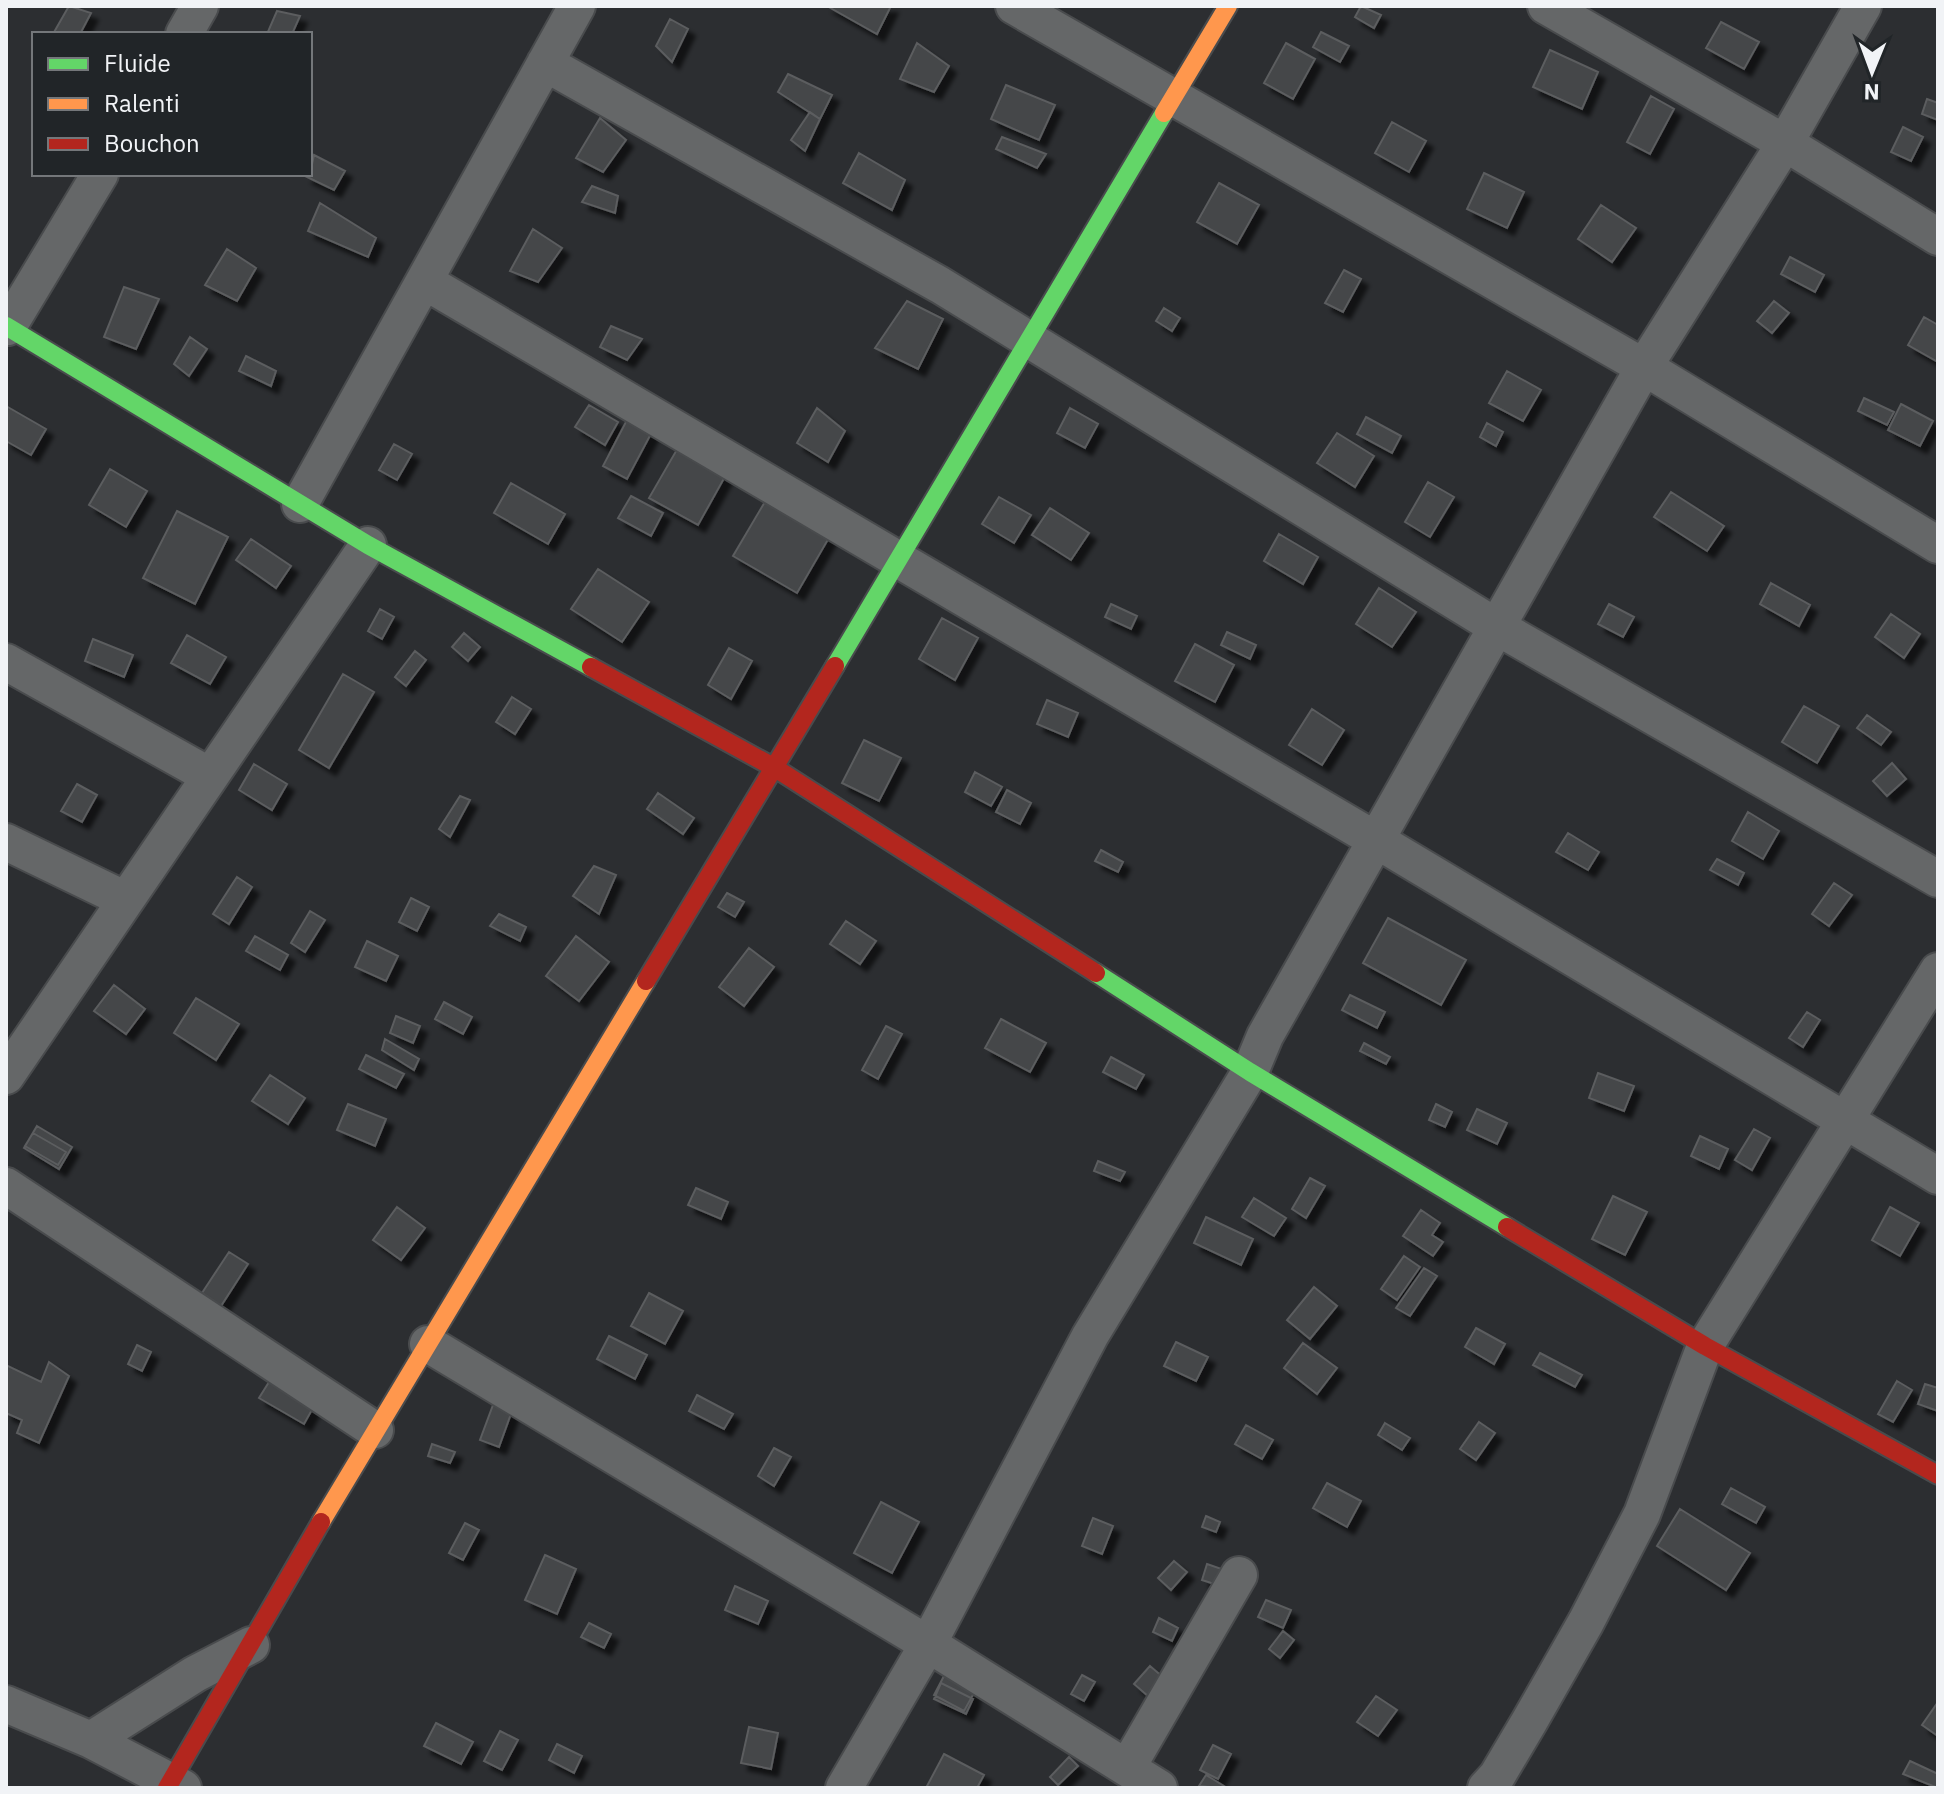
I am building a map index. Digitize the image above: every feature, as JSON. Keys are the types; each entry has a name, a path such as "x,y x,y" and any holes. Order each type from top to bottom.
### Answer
{"street":[{"path":"185,32 200,6"},
{"path":"300,504 577,6"},
{"path":"1014,6 1644,367 1938,545"},
{"path":"6,1704 91,1740 174,1785 375,1430 775,768 1228,6"},
{"path":"1546,6 1785,143 1938,237"},
{"path":"844,1788 928,1644 1090,1336 1250,1072 1265,1036 1644,367 1785,143 1863,6"},
{"path":"545,63 940,285 1497,627 1938,879"},
{"path":"99,176 7,326 368,545 775,768 1250,1072 1705,1346 1938,1475"},
{"path":"424,281 1376,840 1938,1176"},
{"path":"6,1076 368,545"},
{"path":"6,662 210,776"},
{"path":"6,842 126,900"},
{"path":"1486,1788 1497,1776 1586,1622 1642,1514 1705,1346 1938,971"},
{"path":"6,1186 375,1430"},
{"path":"428,1344 928,1644 1159,1788"},
{"path":"1127,1768 1239,1575"},
{"path":"91,1740 195,1674 251,1645"}],"building":[{"path":"69,6 91,13 81,32 54,32"},
{"path":"827,6 891,6 877,34"},
{"path":"1361,6 1381,15 1374,28 1355,17"},
{"path":"277,11 300,16 293,32 268,32"},
{"path":"670,19 688,29 672,62 656,46"},
{"path":"1721,22 1759,42 1744,69 1706,48"},
{"path":"1321,32 1349,46 1340,62 1313,47"},
{"path":"917,43 949,66 934,92 900,79"},
{"path":"1286,43 1315,59 1293,99 1264,83"},
{"path":"1550,50 1598,72 1582,109 1533,87"},
{"path":"788,74 832,95 820,119 778,92"},
{"path":"1006,85 1055,105 1039,140 991,119"},
{"path":"1651,96 1674,109 1650,154 1627,142"},
{"path":"1927,99 1938,103 1938,120 1922,114"},
{"path":"810,112 820,119 805,151 791,140"},
{"path":"600,118 626,140 603,172 576,158"},
{"path":"1392,122 1426,141 1409,172 1375,153"},
{"path":"1903,127 1923,137 1911,161 1891,152"},
{"path":"1002,137 1046,154 1037,168 996,149"},
{"path":"859,153 905,180 892,210 843,183"},
{"path":"314,155 345,171 334,190 305,176 312,176"},
{"path":"1484,173 1524,192 1507,228 1467,209"},
{"path":"1219,183 1259,205 1237,244 1197,222"},
{"path":"592,186 618,196 615,213 582,202"},
{"path":"320,203 376,238 368,257 308,231"},
{"path":"1601,205 1636,228 1612,262 1578,239"},
{"path":"533,229 562,248 538,282 510,271"},
{"path":"227,249 256,268 237,301 205,285"},
{"path":"1790,257 1824,275 1815,292 1781,274"},
{"path":"1344,270 1361,279 1343,312 1325,303"},
{"path":"124,287 159,299 136,349 104,337"},
{"path":"907,301 943,319 918,369 875,348"},
{"path":"1774,301 1789,313 1772,333 1757,321"},
{"path":"1164,308 1180,318 1172,331 1156,321"},
{"path":"1924,317 1938,325 1938,362 1908,345"},
{"path":"611,326 642,339 627,360 600,347"},
{"path":"190,337 207,349 189,376 174,364"},
{"path":"246,356 276,371 271,386 239,371"},
{"path":"1507,371 1541,390 1523,421 1489,403"},
{"path":"1864,398 1894,412 1887,425 1858,411"},
{"path":"1901,404 1933,421 1920,446 1888,430"},
{"path":"589,405 618,422 605,445 575,427"},
{"path":"6,406 46,429 31,455 6,441"},
{"path":"817,408 845,431 828,462 797,443"},
{"path":"1070,408 1098,424 1085,448 1057,433"},
{"path":"1366,417 1401,436 1392,453 1357,434"},
{"path":"628,418 653,430 627,479 603,466"},
{"path":"1487,423 1503,432 1496,446 1480,437"},
{"path":"1337,433 1374,456 1355,487 1317,463"},
{"path":"394,444 412,454 397,480 379,470"},
{"path":"679,446 727,473 698,525 649,498"},
{"path":"110,469 147,491 126,527 89,505"},
{"path":"1428,482 1454,497 1430,537 1405,522"},
{"path":"511,483 565,514 548,544 494,513"},
{"path":"1671,492 1724,526 1707,551 1654,517"},
{"path":"631,496 663,513 651,536 618,518"},
{"path":"999,497 1031,515 1014,543 982,524"},
{"path":"766,500 830,536 797,593 733,556"},
{"path":"1050,508 1089,533 1071,560 1032,535"},
{"path":"177,511 228,537 195,604 143,578"},
{"path":"1279,534 1318,557 1303,584 1264,561"},
{"path":"251,539 291,566 276,588 236,560"},
{"path":"598,569 649,602 622,642 571,609"},
{"path":"1771,583 1810,605 1799,626 1760,604"},
{"path":"1379,588 1416,612 1392,647 1356,624"},
{"path":"1111,604 1137,616 1131,629 1105,617"},
{"path":"1609,604 1634,617 1623,637 1598,624"},
{"path":"380,609 394,617 382,639 368,631"},
{"path":"1891,614 1920,634 1904,658 1875,637"},
{"path":"942,618 978,638 955,680 919,659"},
{"path":"1227,632 1256,645 1250,659 1221,645"},
{"path":"464,633 480,647 468,661 452,647"},
{"path":"187,635 226,657 210,684 171,663"},
{"path":"93,639 133,655 124,677 85,661"},
{"path":"1195,644 1234,665 1215,702 1175,681"},
{"path":"729,648 752,661 731,699 708,685"},
{"path":"415,651 426,660 406,686 395,677"},
{"path":"343,674 374,692 329,768 299,750"},
{"path":"512,697 531,709 515,734 496,722"},
{"path":"1047,700 1078,713 1068,737 1037,724"},
{"path":"1804,706 1839,726 1817,763 1782,742"},
{"path":"1312,709 1344,730 1322,765 1289,745"},
{"path":"1867,715 1891,732 1881,745 1857,728"},
{"path":"864,740 901,758 879,801 842,783"},
{"path":"1892,763 1906,779 1887,796 1873,781"},
{"path":"254,764 287,784 272,810 239,790"},
{"path":"975,772 1002,787 991,806 965,792"},
{"path":"77,784 97,795 82,822 61,811"},
{"path":"1007,790 1031,803 1020,824 996,812"},
{"path":"658,793 694,818 683,834 647,809"},
{"path":"460,796 470,800 450,837 439,829"},
{"path":"1748,812 1779,831 1763,859 1732,841"},
{"path":"1568,833 1599,852 1588,870 1556,852"},
{"path":"1101,850 1123,862 1118,872 1095,861"},
{"path":"1717,859 1744,873 1738,885 1710,870"},
{"path":"594,866 616,875 599,914 573,896"},
{"path":"237,877 252,887 229,924 213,914"},
{"path":"1834,883 1852,895 1829,926 1812,914"},
{"path":"727,893 744,902 735,917 718,907"},
{"path":"411,898 429,907 417,931 399,922"},
{"path":"310,911 325,920 305,952 291,943"},
{"path":"499,914 526,927 520,941 490,926"},
{"path":"1388,918 1466,960 1441,1005 1363,963"},
{"path":"846,921 876,941 860,964 830,944"},
{"path":"255,936 288,955 280,970 246,951"},
{"path":"576,936 609,962 579,1001 546,976"},
{"path":"367,941 398,956 386,981 355,967"},
{"path":"749,948 774,967 744,1006 719,987"},
{"path":"114,985 145,1009 126,1034 94,1011"},
{"path":"1350,995 1385,1012 1377,1028 1342,1010"},
{"path":"196,998 239,1024 216,1060 174,1033"},
{"path":"444,1002 472,1017 463,1034 435,1019"},
{"path":"1807,1012 1820,1020 1803,1047 1789,1038"},
{"path":"396,1016 420,1026 413,1043 390,1033"},
{"path":"1001,1019 1046,1043 1030,1072 985,1048"},
{"path":"886,1026 902,1034 878,1079 862,1070"},
{"path":"385,1039 419,1059 414,1070 382,1050"},
{"path":"1364,1043 1390,1057 1386,1064 1360,1051"},
{"path":"366,1055 404,1074 396,1088 359,1069"},
{"path":"1111,1057 1144,1075 1136,1089 1103,1072"},
{"path":"1598,1073 1634,1086 1624,1111 1589,1098"},
{"path":"270,1075 305,1098 288,1124 252,1101"},
{"path":"348,1104 386,1119 375,1146 337,1130"},
{"path":"1436,1104 1452,1112 1445,1127 1429,1120"},
{"path":"1477,1109 1507,1123 1497,1144 1467,1130"},
{"path":"37,1126 72,1147 59,1169 24,1148"},
{"path":"1754,1129 1770,1138 1752,1170 1735,1160"},
{"path":"33,1133 66,1152 58,1165 25,1146"},
{"path":"1700,1136 1728,1149 1719,1169 1691,1156"},
{"path":"1098,1161 1125,1172 1120,1181 1094,1171"},
{"path":"1310,1178 1325,1186 1306,1218 1292,1209"},
{"path":"696,1188 728,1202 721,1219 688,1205"},
{"path":"1613,1196 1647,1212 1625,1255 1592,1239"},
{"path":"1254,1198 1286,1218 1274,1236 1242,1217"},
{"path":"397,1207 425,1228 401,1260 373,1240"},
{"path":"1890,1207 1919,1223 1900,1256 1872,1240"},
{"path":"1421,1210 1440,1223 1432,1235 1443,1242 1433,1256 1403,1236"},
{"path":"1206,1217 1253,1239 1241,1265 1194,1243"},
{"path":"229,1252 248,1264 221,1306 202,1293"},
{"path":"1404,1256 1420,1267 1397,1300 1381,1289"},
{"path":"1424,1268 1437,1276 1410,1316 1396,1308"},
{"path":"1314,1287 1337,1306 1310,1339 1287,1320"},
{"path":"649,1293 683,1311 665,1344 631,1326"},
{"path":"1476,1328 1505,1344 1494,1364 1465,1347"},
{"path":"609,1336 647,1355 635,1379 597,1359"},
{"path":"1176,1342 1208,1357 1196,1381 1164,1366"},
{"path":"1303,1343 1337,1368 1317,1394 1284,1368"},
{"path":"137,1345 151,1352 142,1371 128,1364"},
{"path":"1540,1353 1582,1375 1575,1387 1533,1365"},
{"path":"49,1362 69,1376 39,1443 17,1433 22,1420 6,1413 6,1365 41,1382"},
{"path":"274,1374 318,1399 304,1424 259,1398"},
{"path":"1897,1381 1912,1390 1893,1422 1878,1414"},
{"path":"1925,1384 1938,1388 1938,1411 1918,1404"},
{"path":"697,1395 733,1414 724,1429 689,1411"},
{"path":"493,1405 512,1411 499,1447 480,1440"},
{"path":"1479,1422 1495,1433 1476,1460 1460,1449"},
{"path":"1385,1423 1410,1438 1402,1450 1378,1435"},
{"path":"1246,1425 1273,1440 1262,1459 1235,1444"},
{"path":"432,1444 455,1452 450,1463 428,1456"},
{"path":"774,1448 791,1457 774,1486 758,1476"},
{"path":"1327,1483 1361,1501 1347,1527 1313,1508"},
{"path":"1731,1488 1765,1507 1756,1523 1722,1504"},
{"path":"881,1502 919,1522 892,1573 854,1553"},
{"path":"1680,1509 1750,1553 1726,1590 1657,1546"},
{"path":"1206,1516 1220,1522 1216,1532 1202,1527"},
{"path":"1093,1518 1113,1526 1102,1554 1082,1546"},
{"path":"465,1523 479,1530 463,1560 449,1553"},
{"path":"545,1555 576,1569 557,1614 525,1600"},
{"path":"1174,1561 1187,1572 1171,1590 1158,1578"},
{"path":"1207,1564 1233,1573 1227,1588 1202,1580"},
{"path":"735,1586 768,1601 758,1624 725,1610"},
{"path":"1266,1600 1291,1610 1283,1628 1258,1617"},
{"path":"1159,1618 1178,1628 1172,1641 1153,1632"},
{"path":"589,1623 611,1634 604,1648 581,1637"},
{"path":"1283,1631 1294,1640 1280,1658 1269,1649"},
{"path":"1150,1666 1164,1678 1148,1696 1134,1684"},
{"path":"1082,1675 1095,1682 1084,1701 1071,1694"},
{"path":"944,1676 974,1693 964,1711 934,1695"},
{"path":"941,1683 973,1699 966,1714 934,1699"},
{"path":"1376,1696 1397,1710 1378,1736 1357,1722"},
{"path":"1938,1702 1938,1736 1922,1725"},
{"path":"436,1723 473,1742 461,1764 424,1746"},
{"path":"749,1727 778,1733 771,1769 741,1763"},
{"path":"500,1731 518,1740 502,1770 484,1761"},
{"path":"557,1744 582,1756 574,1773 549,1760"},
{"path":"1213,1745 1231,1754 1218,1779 1200,1770"},
{"path":"944,1754 984,1775 977,1788 926,1788"},
{"path":"1069,1757 1078,1766 1058,1785 1050,1777"},
{"path":"1910,1761 1938,1774 1938,1788 1903,1774"},
{"path":"1206,1775 1224,1786 1223,1788 1199,1786"}],"traffic: fast":[{"path":"835,666 1164,113"},
{"path":"6,326 368,545 591,667"},
{"path":"1096,973 1250,1072 1507,1227"}],"traffic: slow":[{"path":"1164,113 1228,6"},
{"path":"321,1522 646,981"}],"traffic: jam":[{"path":"646,981 835,666"},
{"path":"591,667 775,768 1096,973"},
{"path":"1507,1227 1705,1346 1938,1475"},
{"path":"167,1788 321,1522"}]}
